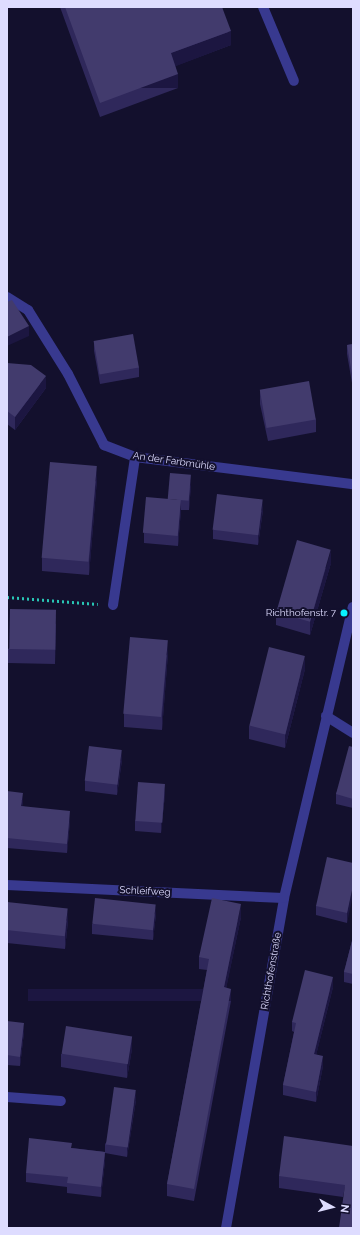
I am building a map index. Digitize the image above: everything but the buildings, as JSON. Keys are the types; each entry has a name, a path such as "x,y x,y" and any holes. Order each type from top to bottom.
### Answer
{"street":[{"path":"263,7 294,80"},
{"name":"An der Farbmühle","path":"7,297 28,310 68,374 104,445 135,457 353,484"},
{"path":"113,605 135,457"},
{"name":"Richthofenstraße","path":"226,1228 284,898 353,607"},
{"path":"326,716 353,733"},
{"name":"Schleifweg","path":"7,885 284,898"},
{"path":"7,1097 61,1101"}],"path":[{"path":"7,597 113,605"}],"place":[{"name":"Richthofenstr. 7","path":"344,613"}]}
